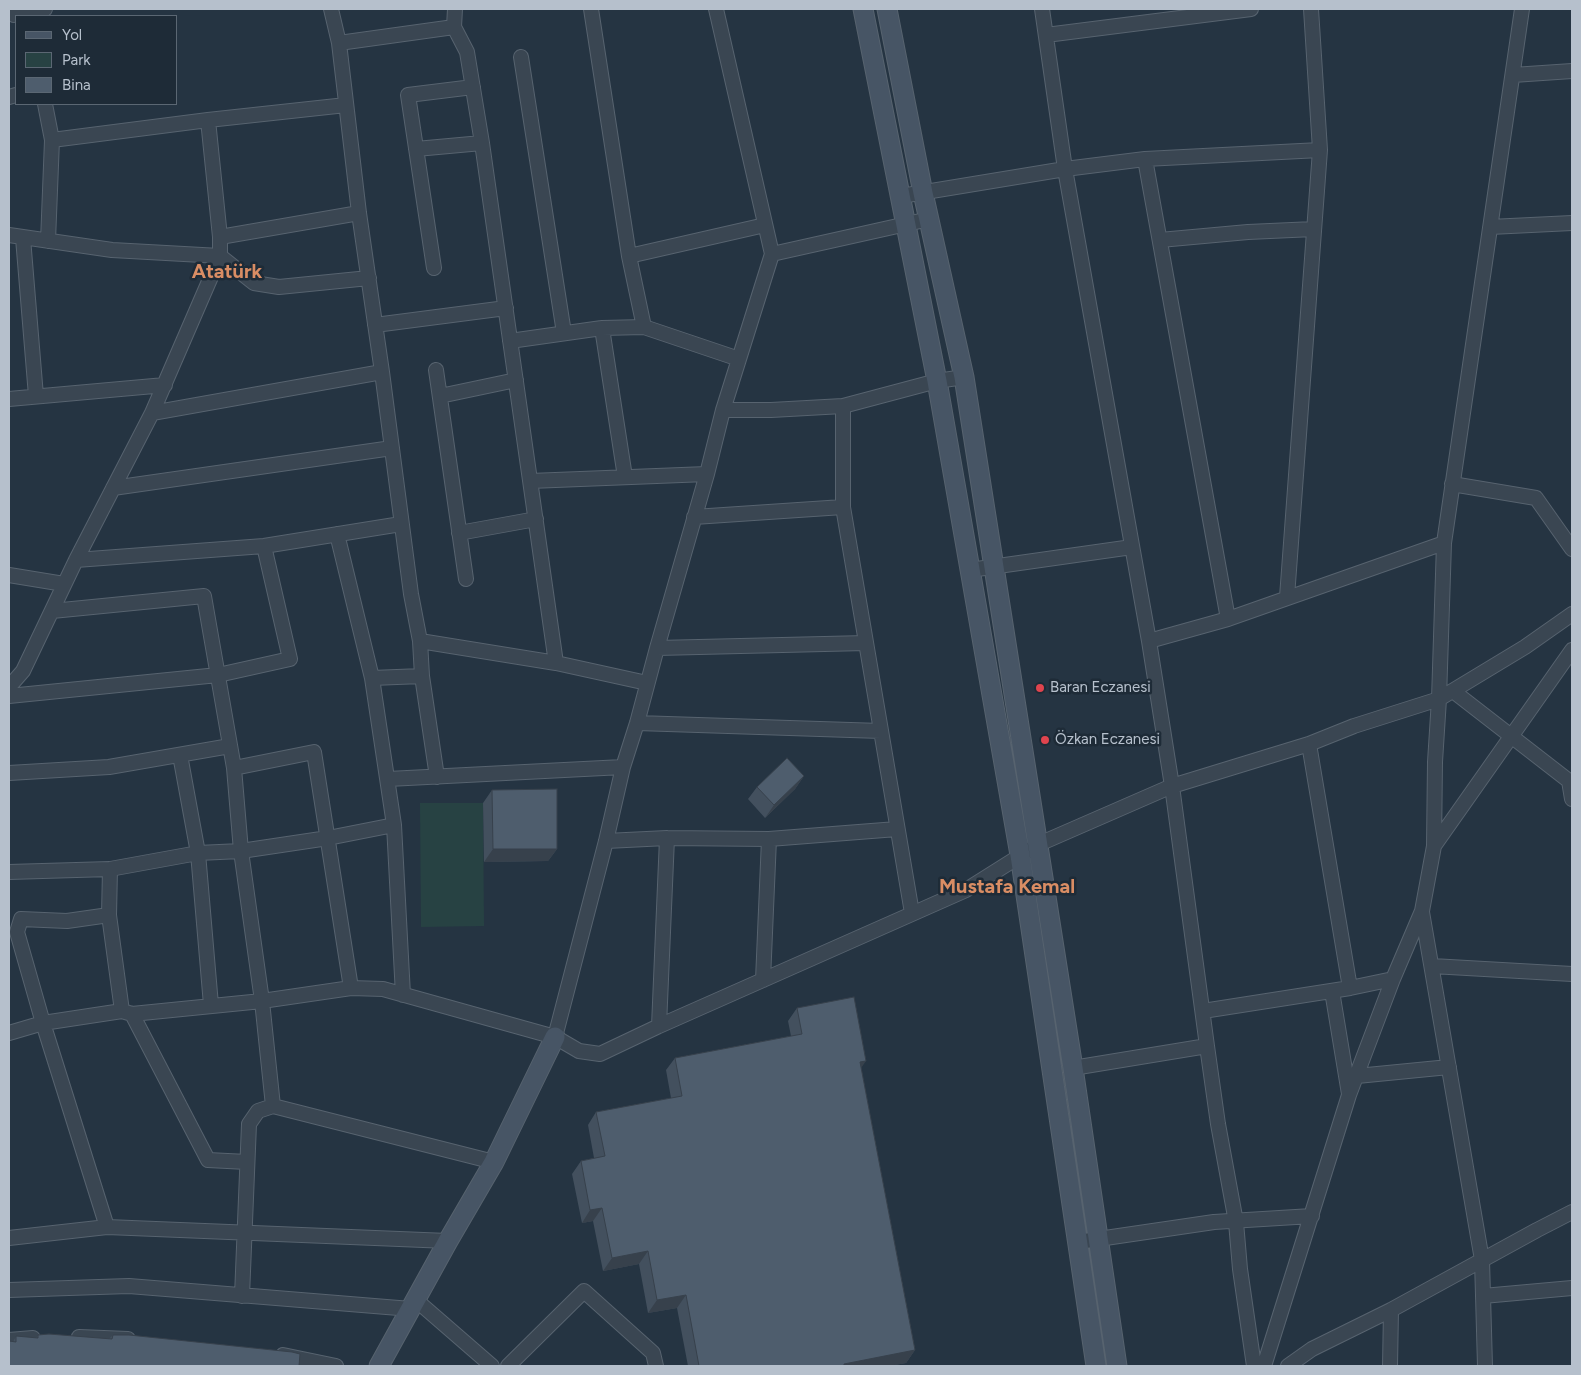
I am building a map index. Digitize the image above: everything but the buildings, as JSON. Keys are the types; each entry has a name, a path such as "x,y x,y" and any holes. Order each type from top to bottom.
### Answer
{"street":[{"path":"14,15 45,9"},
{"path":"330,9 339,43 359,213 382,372 410,594 420,641 422,676 437,777"},
{"path":"455,9 454,27 466,52 482,143 556,663"},
{"path":"591,9 629,256 644,327"},
{"path":"380,1366 494,1162 555,1036 606,841 623,767 638,723 647,683 708,474 723,410 772,254 716,9"},
{"path":"863,9 937,381 1020,855 1096,1366"},
{"path":"887,9 923,193 964,377 1074,1068 1117,1366"},
{"path":"1042,9 1066,169 1149,641 1172,786 1218,1124 1236,1222 1240,1269 1254,1366"},
{"path":"1046,35 1251,9"},
{"path":"1287,597 1320,150 1311,9"},
{"path":"1264,1366 1349,1095 1393,979 1422,911 1434,846 1435,762 1444,543 1522,9"},
{"path":"339,43 454,27"},
{"path":"521,57 564,333"},
{"path":"1512,75 1572,71"},
{"path":"434,268 408,95 473,86"},
{"path":"45,105 52,140 48,241"},
{"path":"52,140 346,105"},
{"path":"9,687 23,671 64,584 152,412 220,256 220,237 208,120"},
{"path":"416,149 482,143"},
{"path":"900,196 1066,169 1145,159 1320,150"},
{"path":"1145,159 1228,619"},
{"path":"220,237 359,213"},
{"path":"772,254 929,219"},
{"path":"1490,227 1572,223"},
{"path":"629,256 765,225"},
{"path":"1160,240 1248,232 1314,229"},
{"path":"9,235 112,250 220,256 254,283 279,287 369,278"},
{"path":"23,238 36,396"},
{"path":"375,325 506,308"},
{"path":"510,341 602,328 644,327 739,359"},
{"path":"602,328 625,477"},
{"path":"436,370 466,579"},
{"path":"152,412 382,372"},
{"path":"723,410 771,410 842,406 937,381 964,377"},
{"path":"440,396 516,380"},
{"path":"9,399 165,385"},
{"path":"842,406 843,507 912,913"},
{"path":"113,488 392,448"},
{"path":"530,481 708,474"},
{"path":"1452,484 1536,498 1572,549"},
{"path":"694,517 843,507"},
{"path":"459,533 536,519"},
{"path":"76,560 264,546 401,524"},
{"path":"337,534 372,678 388,779 394,825 403,995"},
{"path":"1149,641 1228,619 1444,543"},
{"path":"9,696 218,675 290,659 264,546"},
{"path":"970,570 1132,546"},
{"path":"9,575 64,584"},
{"path":"52,612 204,596 234,768 241,851 262,1001 273,1106"},
{"path":"9,1033 42,1023 127,1012 262,1001 351,988 383,989 555,1036 579,1051 600,1054 966,890 1038,844 1172,786 1309,744 1354,726 1439,699 1525,647 1572,614"},
{"path":"420,641 556,663 647,683"},
{"path":"657,648 866,643"},
{"path":"1434,846 1572,650"},
{"path":"372,678 422,676"},
{"path":"1453,691 1569,781 1572,799"},
{"path":"638,723 881,731"},
{"path":"1309,744 1350,988"},
{"path":"9,773 109,767 230,746"},
{"path":"234,768 314,752 351,988"},
{"path":"180,755 198,853 211,1005"},
{"path":"388,779 623,767"},
{"path":"9,872 110,869 198,853 241,851 328,838 394,825"},
{"path":"606,841 667,838 769,839 898,829"},
{"path":"659,1026 667,838"},
{"path":"764,980 769,839"},
{"path":"110,869 109,914 127,1012 208,1160 247,1162"},
{"path":"1422,911 1482,1260 1485,1366"},
{"path":"107,1227 42,1023 17,932 21,919 67,921 109,914"},
{"path":"1432,966 1572,974"},
{"path":"1203,1011 1350,988 1393,979"},
{"path":"1332,991 1349,1095"},
{"path":"1074,1068 1207,1046"},
{"path":"1357,1076 1449,1067"},
{"path":"242,1296 249,1124 258,1111 273,1106 494,1162"},
{"path":"1288,1366 1312,1349 1391,1310 1572,1212"},
{"path":"1078,1242 1214,1222 1312,1216"},
{"path":"9,1238 107,1227 448,1242"},
{"path":"9,1290 129,1286 242,1296 413,1304 492,1366"},
{"path":"1483,1296 1572,1288"},
{"path":"508,1366 584,1291 653,1353 656,1366"},
{"path":"1390,1366 1391,1310"},
{"path":"9,1340 45,1337"},
{"path":"64,1337 143,1340"},
{"path":"273,1353 336,1366"}],"green space":[{"path":"420,803 483,803 484,926 421,927"}],"place":[{"name":"Baran Eczanesi","path":"1040,688"},
{"name":"Özkan Eczanesi","path":"1045,740"}],"district":[{"name":"Atatürk","path":"227,272"},
{"name":"Mustafa Kemal","path":"1007,887"}]}
